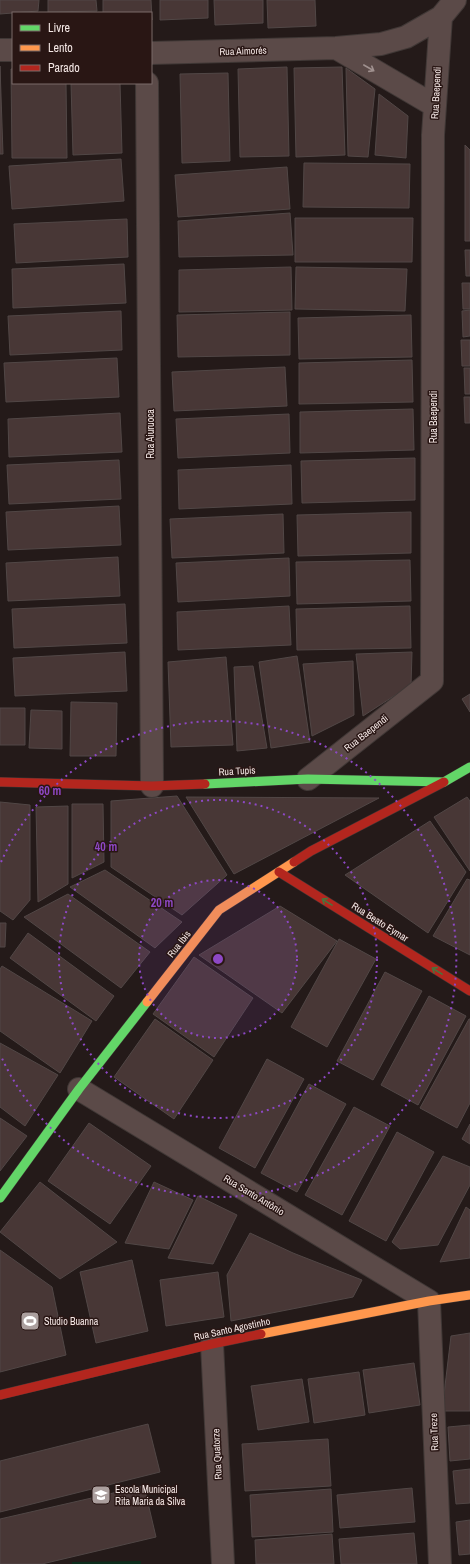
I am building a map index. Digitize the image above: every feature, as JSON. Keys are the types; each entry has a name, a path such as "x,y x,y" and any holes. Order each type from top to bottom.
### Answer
{"street":[{"path":"440,17 454,0"},
{"name":"Rua Aimorés","path":"152,53 336,48 381,44 406,37 440,17"},
{"name":"Rua Baependi","path":"308,779 432,681 433,135 440,17"},
{"path":"336,48 435,106"},
{"path":"0,50 12,50"},
{"name":"Rua Aiuruoca","path":"147,84 152,786"},
{"path":"444,782 470,767"},
{"name":"Rua Tupis","path":"0,782 152,786 308,779 444,782"},
{"name":"Rua Ibis","path":"0,1198 79,1089 219,910 311,851 444,782"},
{"name":"Rua Beato Eymar","path":"279,872 470,991"},
{"name":"Rua Santo Antônio","path":"79,1089 429,1301"},
{"name":"Rua Santo Agostinho","path":"0,1395 212,1344 429,1301 470,1295"},
{"name":"Rua Treze","path":"429,1301 440,1564"},
{"name":"Rua Quatorze","path":"212,1344 223,1564"}],"green space":[{"path":"141,1561 141,1564 72,1564 72,1562"}],"building":[{"path":"0,0 39,0 38,11 0,14"},
{"path":"48,0 96,0 97,11 48,12"},
{"path":"103,0 151,0 152,12 103,12"},
{"path":"160,0 208,0 208,18 160,20"},
{"path":"214,0 263,0 263,23 215,25"},
{"path":"267,0 315,0 316,26 268,28"},
{"path":"0,66 3,154 0,154"},
{"path":"287,67 289,156 240,157 238,69"},
{"path":"342,67 345,155 296,157 294,68"},
{"path":"346,68 375,89 368,157 348,156"},
{"path":"11,69 12,84 66,84 67,158 12,158"},
{"path":"228,73 230,161 182,163 180,74"},
{"path":"71,84 120,84 122,153 73,155"},
{"path":"379,94 408,116 406,158 375,155"},
{"path":"465,145 470,150 470,241 465,241"},
{"path":"121,159 124,201 12,209 9,166"},
{"path":"304,163 410,164 409,208 303,207"},
{"path":"287,167 290,209 178,217 175,175"},
{"path":"290,213 293,255 179,257 178,221"},
{"path":"295,218 413,218 412,262 295,262"},
{"path":"127,219 128,257 16,263 14,224"},
{"path":"465,250 470,250 470,276 466,276"},
{"path":"124,264 126,303 13,308 12,269"},
{"path":"291,267 292,310 179,312 179,270"},
{"path":"296,267 407,269 405,311 295,309"},
{"path":"462,283 470,283 470,309 463,309"},
{"path":"470,310 470,336 463,337 462,311"},
{"path":"121,311 122,350 10,355 8,316"},
{"path":"290,312 290,355 178,357 177,315"},
{"path":"411,315 412,357 299,359 298,318"},
{"path":"461,340 470,340 470,366 462,366"},
{"path":"117,358 119,397 6,402 4,363"},
{"path":"412,360 413,402 299,404 299,363"},
{"path":"285,367 287,406 174,411 172,372"},
{"path":"464,368 470,368 470,394 465,394"},
{"path":"464,397 470,397 470,423 465,423"},
{"path":"413,409 414,450 300,453 300,412"},
{"path":"120,413 122,452 9,457 8,419"},
{"path":"289,414 290,453 178,458 176,419"},
{"path":"415,458 415,500 302,503 301,461"},
{"path":"119,460 121,499 9,504 7,465"},
{"path":"291,465 292,504 179,509 178,470"},
{"path":"119,506 121,545 8,550 6,512"},
{"path":"411,512 411,553 298,556 297,515"},
{"path":"283,514 284,553 172,558 170,519"},
{"path":"118,557 120,596 8,601 6,563"},
{"path":"289,558 290,596 178,602 176,563"},
{"path":"410,560 411,601 297,604 296,562"},
{"path":"125,604 127,643 14,648 12,609"},
{"path":"289,606 291,645 178,650 177,612"},
{"path":"410,606 411,648 297,650 296,609"},
{"path":"125,652 127,691 15,696 13,658"},
{"path":"412,652 411,685 363,716 356,654"},
{"path":"297,656 310,742 271,748 259,662"},
{"path":"226,657 233,745 171,747 168,662"},
{"path":"353,661 354,715 312,736 303,664"},
{"path":"253,666 267,748 237,751 234,667"},
{"path":"470,694 470,712 462,699"},
{"path":"71,702 117,703 116,756 70,756"},
{"path":"0,708 25,708 25,745 0,745"},
{"path":"31,710 62,711 62,749 29,748"},
{"path":"177,796 227,875 182,915 111,867 111,801"},
{"path":"186,797 379,798 234,874"},
{"path":"467,797 470,801 470,871 434,817"},
{"path":"0,802 30,805 30,900 13,920 0,911"},
{"path":"72,804 103,804 104,862 72,878"},
{"path":"68,806 68,884 38,902 36,807"},
{"path":"430,821 466,872 428,933 345,875"},
{"path":"105,870 182,922 155,948 70,887"},
{"path":"467,879 470,880 470,955 433,936"},
{"path":"68,894 150,952 121,988 24,917"},
{"path":"280,906 337,941 282,1013 199,955"},
{"path":"0,923 6,923 5,947 0,947"},
{"path":"28,933 114,996 96,1021 10,958"},
{"path":"339,939 376,959 327,1047 291,1027"},
{"path":"194,957 253,998 214,1057 153,1014"},
{"path":"2,966 92,1021 60,1073 0,1031 0,969"},
{"path":"385,972 422,991 373,1080 337,1061"},
{"path":"429,996 466,1016 418,1105 381,1085"},
{"path":"155,1019 213,1060 174,1119 114,1077"},
{"path":"469,1019 470,1103 457,1128 420,1108"},
{"path":"0,1043 58,1075 25,1126 0,1107"},
{"path":"267,1059 304,1079 255,1168 219,1148"},
{"path":"309,1084 346,1104 297,1192 261,1173"},
{"path":"354,1107 390,1126 342,1215 305,1195"},
{"path":"0,1118 27,1136 0,1171"},
{"path":"89,1123 151,1166 110,1224 48,1181"},
{"path":"470,1124 470,1144 462,1139"},
{"path":"397,1132 434,1152 386,1241 349,1221"},
{"path":"443,1156 470,1167 470,1185 438,1245 400,1249 392,1242"},
{"path":"40,1182 117,1242 60,1279 0,1232"},
{"path":"154,1182 193,1200 169,1249 125,1243"},
{"path":"198,1196 237,1215 213,1264 168,1258"},
{"path":"466,1207 470,1210 470,1258 440,1262"},
{"path":"250,1233 293,1253 362,1280 353,1297 231,1321 227,1275"},
{"name":"Studio Buanna","path":"0,1250 52,1287 66,1355 0,1372"},
{"path":"132,1260 148,1331 96,1343 80,1272"},
{"path":"218,1272 224,1317 166,1326 160,1280"},
{"path":"470,1333 470,1411 442,1411 451,1336"},
{"path":"414,1363 420,1405 369,1413 363,1370"},
{"path":"359,1372 365,1415 314,1423 308,1379"},
{"path":"302,1379 309,1422 258,1430 251,1386"},
{"path":"148,1424 160,1472 0,1512 0,1461"},
{"path":"470,1425 470,1459 450,1461 448,1427"},
{"path":"328,1439 331,1486 245,1491 242,1444"},
{"path":"470,1469 470,1503 456,1504 453,1471"},
{"path":"144,1486 156,1537 42,1564 0,1564 0,1519"},
{"path":"412,1488 415,1522 340,1528 337,1495"},
{"path":"331,1489 333,1532 252,1537 250,1495"},
{"path":"470,1520 470,1554 459,1555 456,1522"},
{"path":"414,1533 417,1564 341,1564 339,1539"},
{"path":"332,1534 334,1564 256,1564 255,1540"}],"traffic: fast":[{"path":"205,784 308,779 444,782 470,767"},
{"path":"0,1198 79,1089 147,1002"}],"traffic: slow":[{"path":"147,1002 219,910 294,862"},
{"path":"261,1334 429,1301 470,1295"}],"traffic: jam":[{"path":"0,782 152,786 205,784"},
{"path":"294,862 311,851 444,782"},
{"path":"279,872 470,991"},
{"path":"0,1395 212,1344 261,1334"}],"place":[{"name":"Studio Buanna","path":"30,1321"},
{"name":"Escola Municipal Rita Maria da Silva","path":"101,1495"}]}
